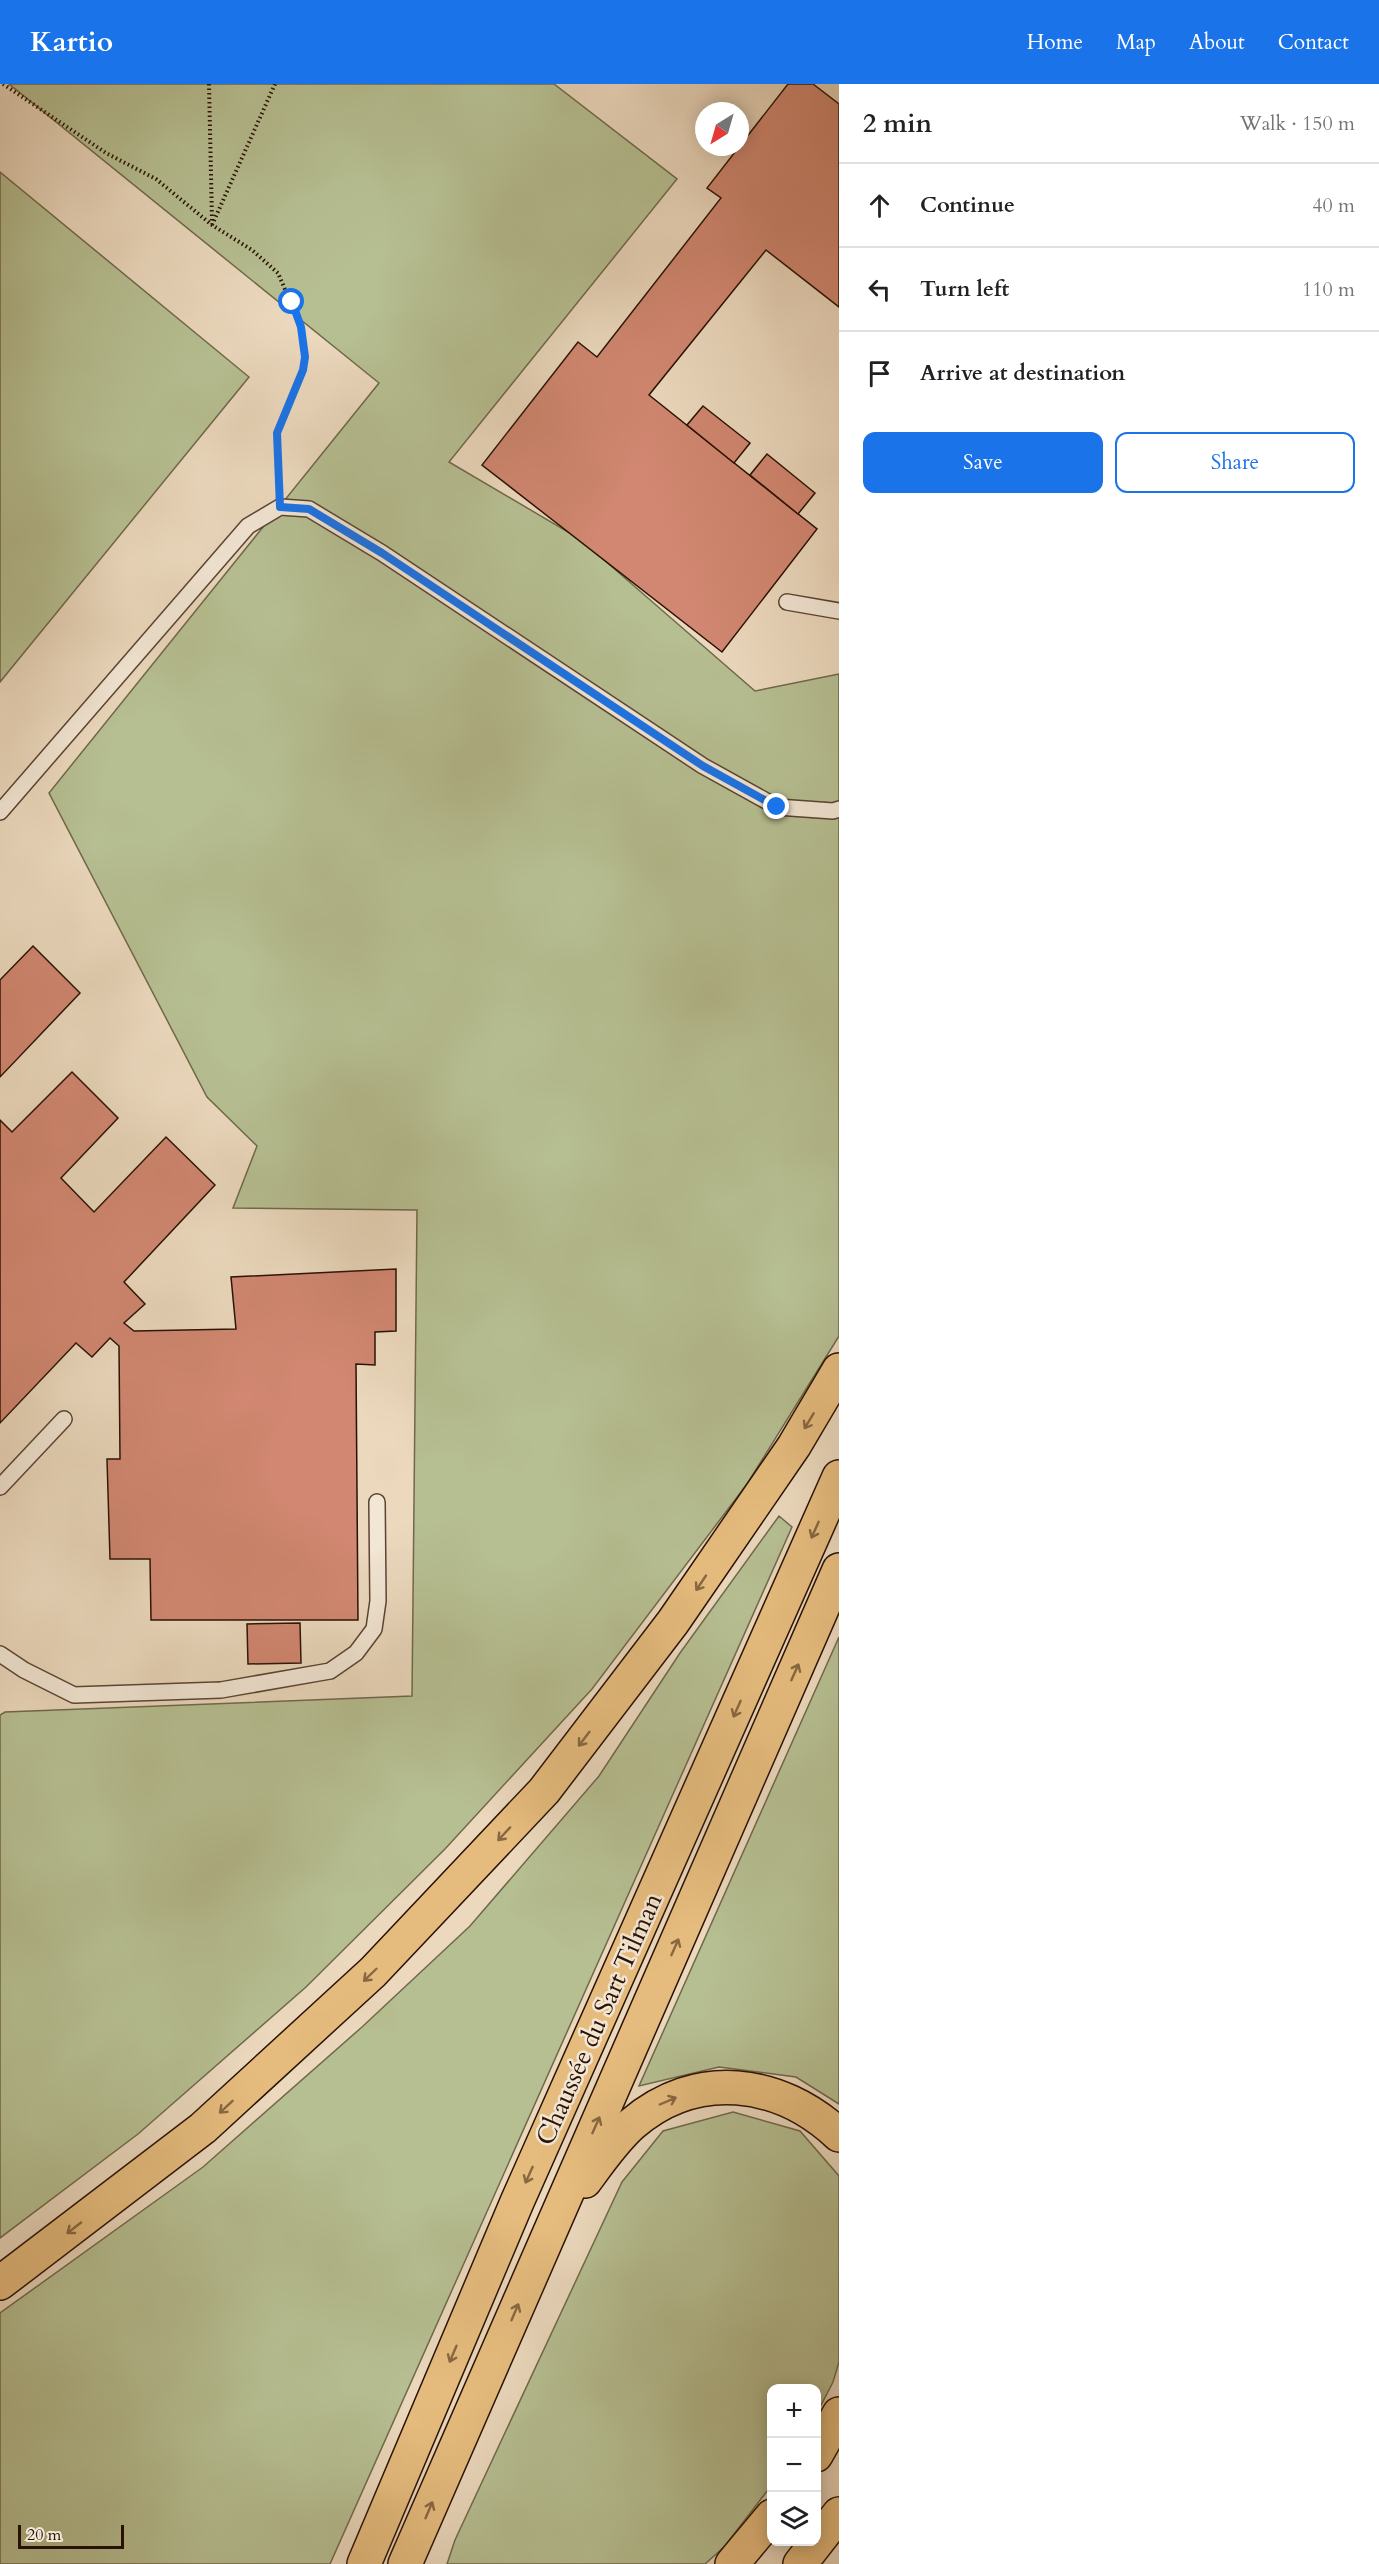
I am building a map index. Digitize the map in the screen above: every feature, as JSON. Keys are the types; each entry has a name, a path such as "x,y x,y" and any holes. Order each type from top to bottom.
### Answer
{"highway":[{"path":"0,2283 203,2128 373,1972 544,1791 673,1622 794,1446 839,1371"},
{"name":"Chaussée du Sart Tilman","path":"364,2564 517,2202 839,1477"},
{"name":"Chaussée du Sart Tilman","path":"405,2564 839,1570"},
{"path":"556,2217 631,2125 661,2103 690,2092 721,2086 777,2095 821,2118 839,2135"},
{"path":"821,2446 839,2414"},
{"path":"800,2564 839,2514"},
{"path":"732,2564 767,2521"}],"lane":[{"path":"0,812 248,526 280,507 309,509 382,553 703,766 777,807 833,811 839,809"},
{"path":"787,602 839,611"},
{"path":"0,1487 64,1419"},
{"path":"0,1654 24,1670 74,1695 221,1690 330,1671 356,1653 374,1629 378,1601 377,1502"}],"path":[{"path":"3,84 106,153 156,179 212,225 252,250 278,273 301,327 305,357 303,370 277,433 280,507"},
{"path":"209,84 212,225"},
{"path":"212,225 275,84"}],"green space":[{"path":"9,84 554,84 677,179 449,462 580,539 755,691 839,674 839,1336 747,1484 592,1689 445,1849 306,1987 138,2134 0,2238 0,1715 5,1712 412,1696 417,1210 233,1208 257,1146 207,1097 49,793 379,383"},
{"path":"0,172 249,377 0,682"},
{"path":"779,1516 792,1527 330,2564 0,2564 0,2313 203,2167 362,2027 470,1926 599,1776 680,1653"},
{"path":"839,1637 839,2104 796,2077 719,2067 639,2086"},
{"path":"733,2112 800,2131 839,2176 839,2362 833,2382 821,2405 821,2384 767,2384 767,2491 724,2547 705,2564 447,2564 455,2540 622,2182 663,2131"}],"building":[{"path":"788,84 813,84 839,104 839,307 766,250 649,395 817,529 722,652 482,465 578,342 597,357 721,198 707,188 732,156 749,156 749,134"},
{"path":"703,406 750,443 734,463 687,425"},
{"path":"767,454 815,493 798,514 750,475"},
{"path":"33,946 80,993 0,1077 0,980"},
{"path":"72,1072 118,1118 61,1178 94,1212 166,1137 215,1185 124,1282 145,1304 124,1323 134,1331 236,1329 231,1277 396,1269 396,1331 375,1332 375,1365 356,1364 358,1620 151,1620 150,1559 110,1559 107,1459 120,1459 119,1346 110,1338 92,1357 76,1343 0,1423 0,1120 12,1132"},
{"path":"300,1623 301,1663 248,1664 247,1624"}],"route":[{"path":"292,302 301,327 305,357 303,370 277,433 280,507 309,509 382,553 703,766 777,807"}]}
